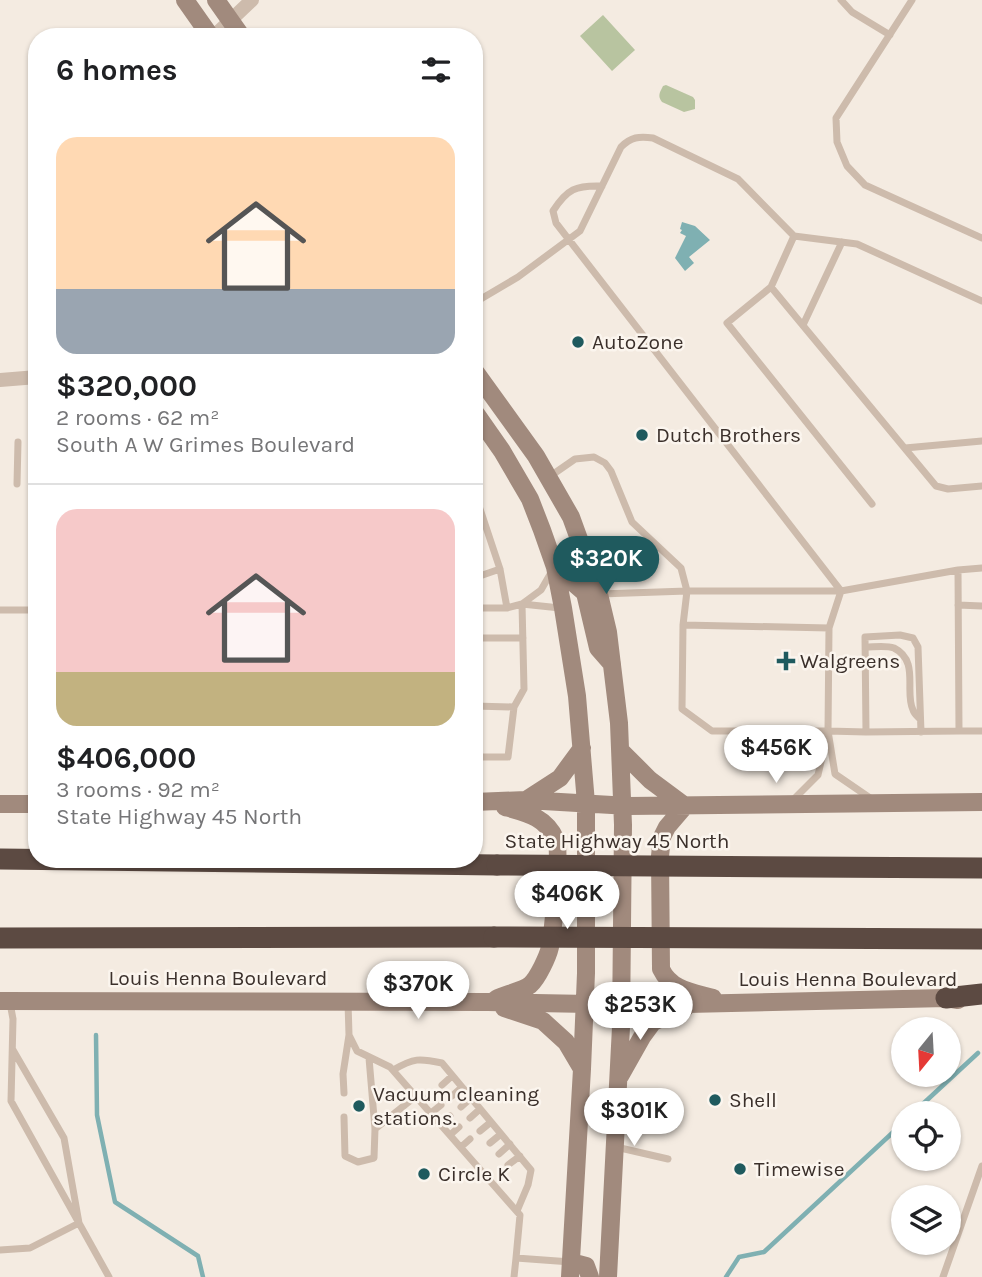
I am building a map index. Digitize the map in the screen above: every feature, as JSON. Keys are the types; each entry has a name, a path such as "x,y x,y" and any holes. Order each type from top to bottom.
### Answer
{"highway":[{"name":"State Highway 45 North","path":"0,859 28,859"},
{"name":"State Highway 45 North","path":"483,865 982,868"},
{"path":"0,939 982,939"},
{"path":"946,998 982,994"}],"main road":[{"path":"185,0 205,28"},
{"path":"216,0 236,28"},
{"path":"483,383 549,477 571,517 599,594 608,632 620,723 622,806 619,1079 608,1277"},
{"path":"483,424 530,499 555,567 577,696 586,803 585,1004 571,1269"},
{"path":"555,567 585,593 598,648 612,664"},
{"path":"526,800 560,778 582,748"},
{"path":"621,751 650,780 685,806"},
{"path":"483,802 526,800 622,806 982,802"},
{"path":"483,802 535,815 558,842 550,949 530,985 488,1002"},
{"path":"0,804 28,804"},
{"path":"685,806 662,837 661,969 665,978 673,985 729,1002"},
{"name":"Louis Henna Boulevard","path":"5,1001 691,1005 946,998 982,1002"},
{"path":"488,1002 543,1021 566,1042 582,1069"},
{"path":"619,1079 653,1022 691,1005"},
{"path":"571,1269 581,1263 586,1266 590,1277"}],"street":[{"path":"222,28 252,0"},
{"path":"0,380 28,378"}],"lane":[{"path":"841,0 852,12 890,35"},
{"path":"912,0 836,118 837,142 847,166 865,185 982,238"},
{"path":"483,298 518,277 580,231 621,147 628,140 640,136 653,138 738,179 794,236 857,244 982,301"},
{"path":"602,186 581,185 560,199 553,212 556,223 841,591"},
{"path":"794,236 771,287 727,323 872,504"},
{"path":"803,325 842,242"},
{"path":"771,287 936,486 948,489 982,486"},
{"path":"905,448 982,441"},
{"path":"16,484 18,442"},
{"path":"549,477 575,459 594,457 605,463 611,471 632,522 681,568 687,591 683,625 682,709 712,731 982,731"},
{"path":"483,517 500,569 507,608"},
{"path":"522,604 541,590 555,567"},
{"path":"599,594 841,591 982,568"},
{"path":"483,575 500,569"},
{"path":"958,570 959,731"},
{"path":"841,591 829,628 828,731 835,774 877,803"},
{"path":"483,757 508,757 514,706 524,689 522,604"},
{"path":"483,608 507,608 522,604 563,608"},
{"path":"958,605 982,606"},
{"path":"0,610 28,610"},
{"path":"683,625 829,628"},
{"path":"866,732 865,637 900,635 913,638 918,646 921,732"},
{"path":"483,638 523,638"},
{"path":"866,647 887,647 900,653 909,666 912,709 920,720"},
{"path":"483,706 514,706"},
{"path":"789,804 818,775 828,731"},
{"path":"5,1001 13,1019 11,1101 109,1277"},
{"path":"344,1093 343,1074 349,1035 348,1001"},
{"path":"349,1035 357,1051 393,1070 520,1215 514,1277"},
{"path":"13,1050 64,1138 79,1223"},
{"path":"344,1117 345,1156 358,1162 374,1158 375,1129 369,1058"},
{"path":"393,1070 407,1062 422,1059 442,1063 531,1170 517,1211"},
{"path":"442,1084 452,1076"},
{"path":"452,1096 462,1087"},
{"path":"375,1129 432,1094"},
{"path":"461,1107 471,1098"},
{"path":"431,1113 441,1105"},
{"path":"470,1118 481,1109"},
{"path":"441,1124 450,1116"},
{"path":"480,1131 491,1122"},
{"path":"450,1135 459,1127"},
{"path":"490,1143 501,1134"},
{"path":"461,1147 470,1139"},
{"path":"499,1154 510,1144"},
{"path":"615,1147 668,1159"},
{"path":"471,1159 480,1152"},
{"path":"508,1165 520,1156"},
{"path":"480,1170 488,1162"},
{"path":"943,1277 982,1166"},
{"path":"490,1180 498,1174"},
{"path":"0,1250 30,1248 79,1223"},
{"path":"516,1258 571,1269"}],"green space":[{"path":"603,15 635,50 612,71 580,36"},
{"path":"666,85 693,97 695,109 684,112 662,102 660,94"}],"water":[{"path":"682,222 695,226 710,240 689,257 694,263 685,271 675,258 686,236 680,233"}],"waterway":[{"path":"96,1035 97,1115 115,1202 198,1256 203,1277"},
{"path":"926,1101 978,1053"},
{"path":"726,1277 739,1257 764,1252 891,1134"}],"place":[{"name":"AutoZone","path":"578,342"},
{"name":"Dutch Brothers","path":"642,435"},
{"name":"Walgreens","path":"786,661"},
{"name":"Shell","path":"715,1100"},
{"name":"Vacuum cleaning stations.","path":"359,1106"},
{"name":"Timewise","path":"740,1169"},
{"name":"Circle K","path":"424,1174"}]}
